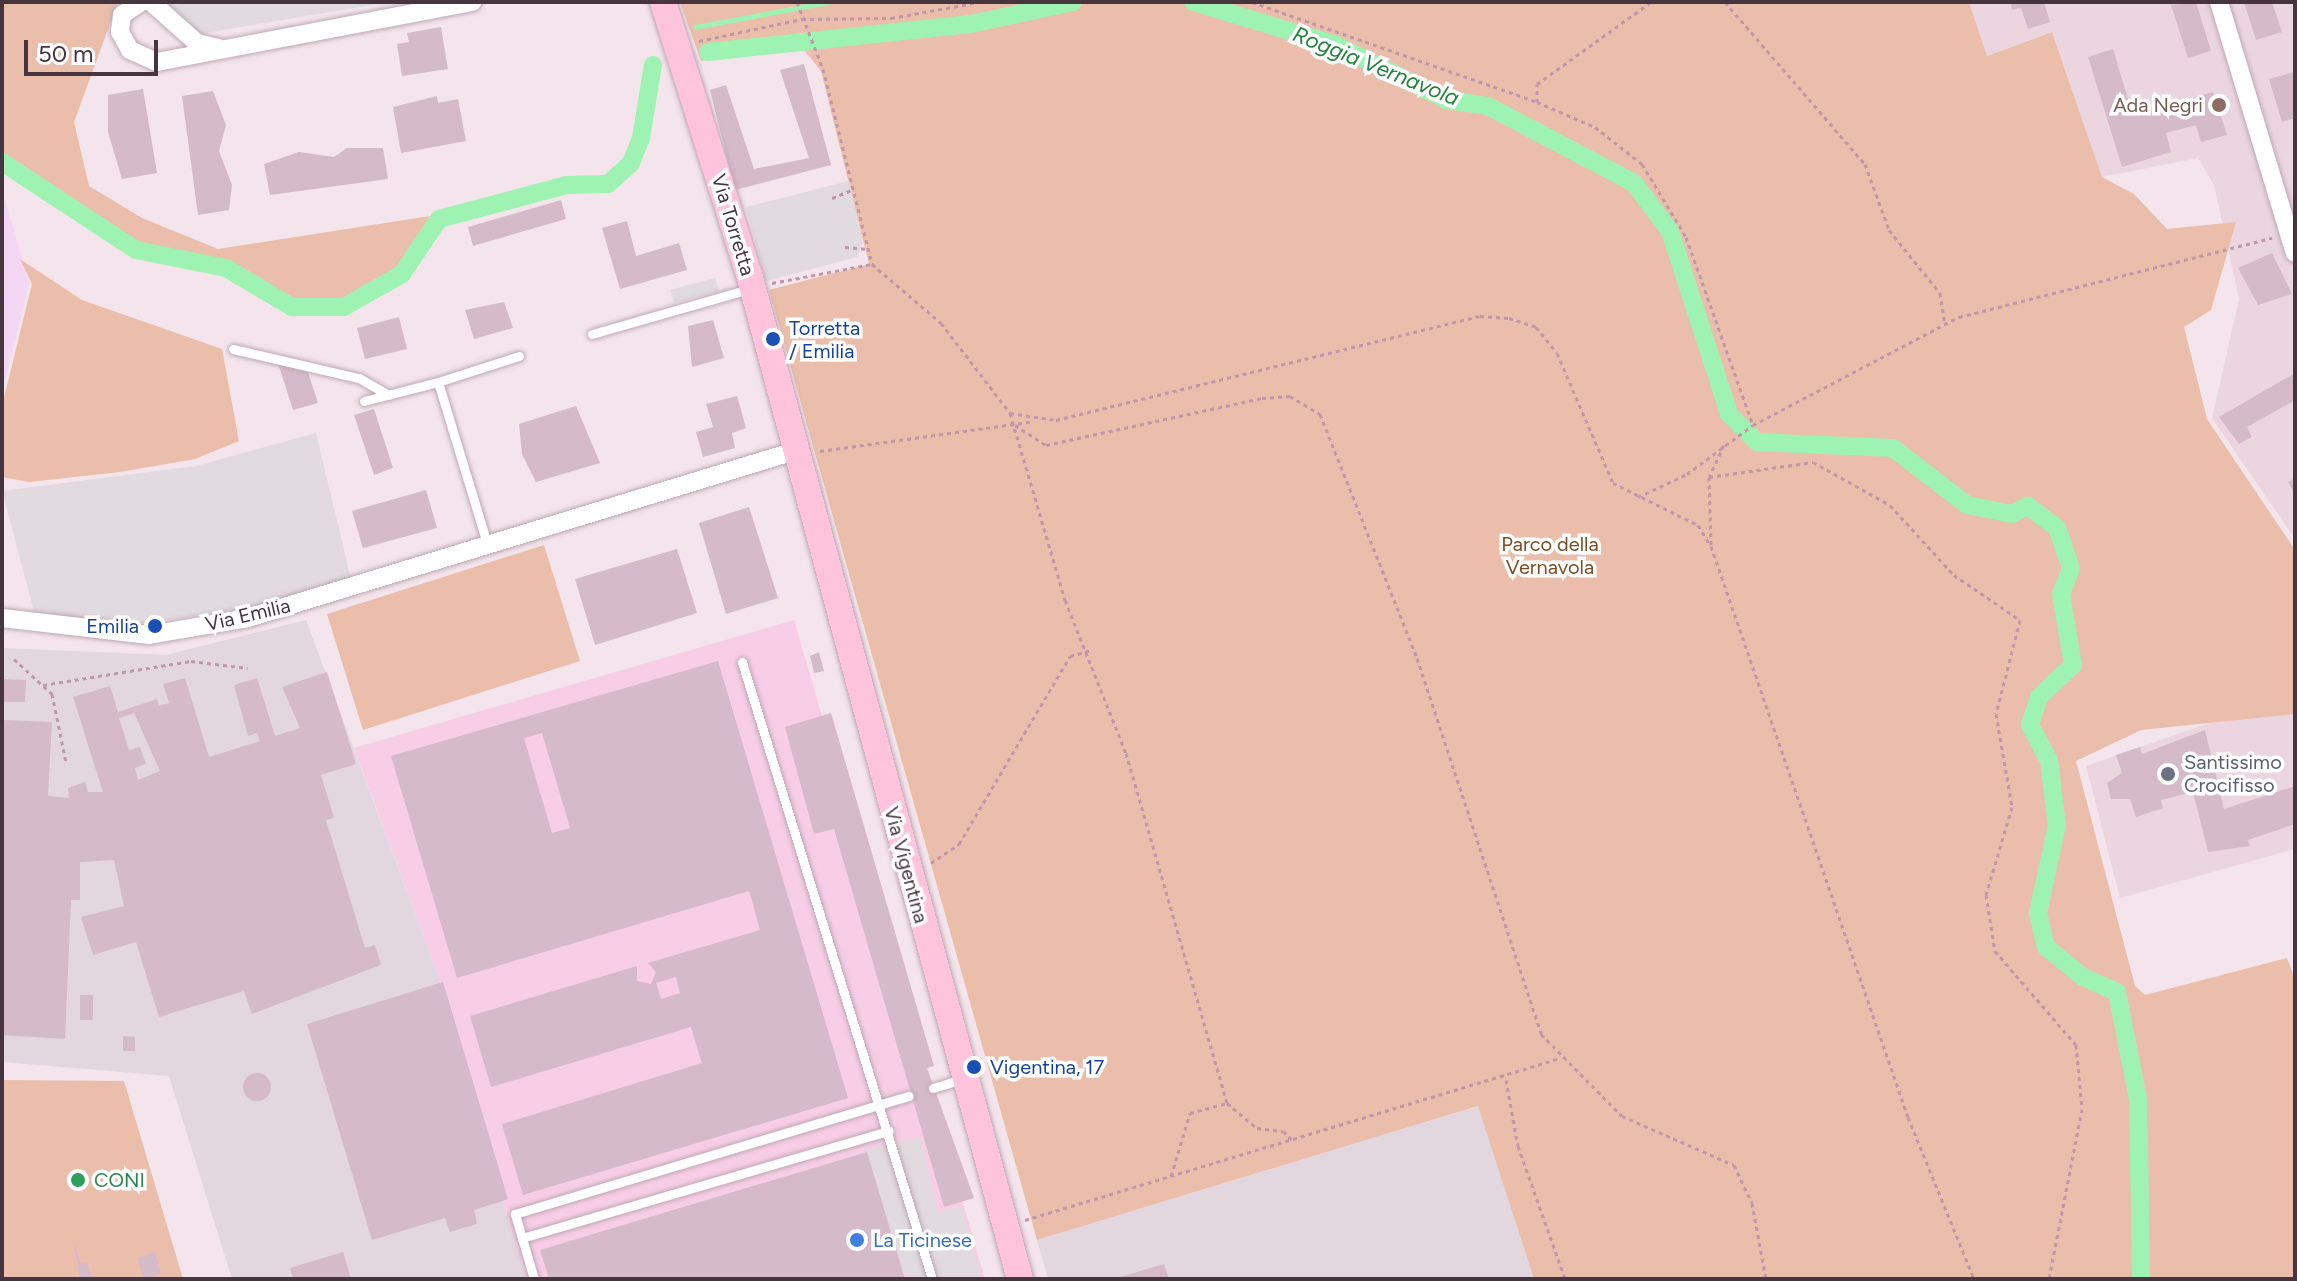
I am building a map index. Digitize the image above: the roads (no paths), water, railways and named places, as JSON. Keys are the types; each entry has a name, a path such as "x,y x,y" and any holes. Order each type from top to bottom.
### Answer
{"street":[{"path":"141,2 122,15 120,32 138,56 164,61 218,48 472,2"},
{"path":"151,2 197,43 218,48"},
{"name":"Via Torretta","path":"663,2 808,451"},
{"path":"2219,2 2295,253"},
{"path":"164,61 177,38 170,17"},
{"name":"Via Emilia","path":"2,618 149,635 248,618 808,451"},
{"name":"Via Vigentina","path":"808,451 965,1078 1020,1279"}],"lane":[{"path":"592,334 757,287"},
{"path":"233,349 359,378 388,395"},
{"path":"364,401 519,356"},
{"path":"438,382 488,547"},
{"path":"742,662 881,1105 932,1279"},
{"path":"933,1088 965,1078"},
{"path":"534,1279 515,1214 909,1096"},
{"path":"522,1238 889,1131"}],"waterway":[{"path":"695,27 828,2"},
{"name":"Roggia Vernavola","path":"708,52 971,24 1073,2"},
{"name":"Roggia Vernavola","path":"1193,2 1336,45 1447,100 1488,106 1634,183 1670,231 1729,414 1757,442 1893,448 1967,505 2012,514 2028,506 2057,528 2071,568 2061,594 2073,665 2039,697 2030,725 2049,760 2057,825 2038,913 2046,947 2083,977 2117,992 2138,1099 2141,1279"},
{"name":"Roggia Vernavola","path":"2,162 136,250 226,268 292,307 344,307 402,274 439,219 567,185 608,184 631,163 641,138 653,65"}],"place":[{"name":"Ada Negri","path":"2219,105"},
{"name":"Torretta / Emilia","path":"773,339"},
{"name":"Emilia","path":"155,626"},
{"name":"Santissimo Crocifisso","path":"2168,774"},
{"name":"Vigentina, 17","path":"974,1067"},
{"name":"CONI","path":"78,1180"},
{"name":"La Ticinese","path":"857,1240"}],"park label":[{"name":"Parco della Vernavola","path":"1550,556"}]}
